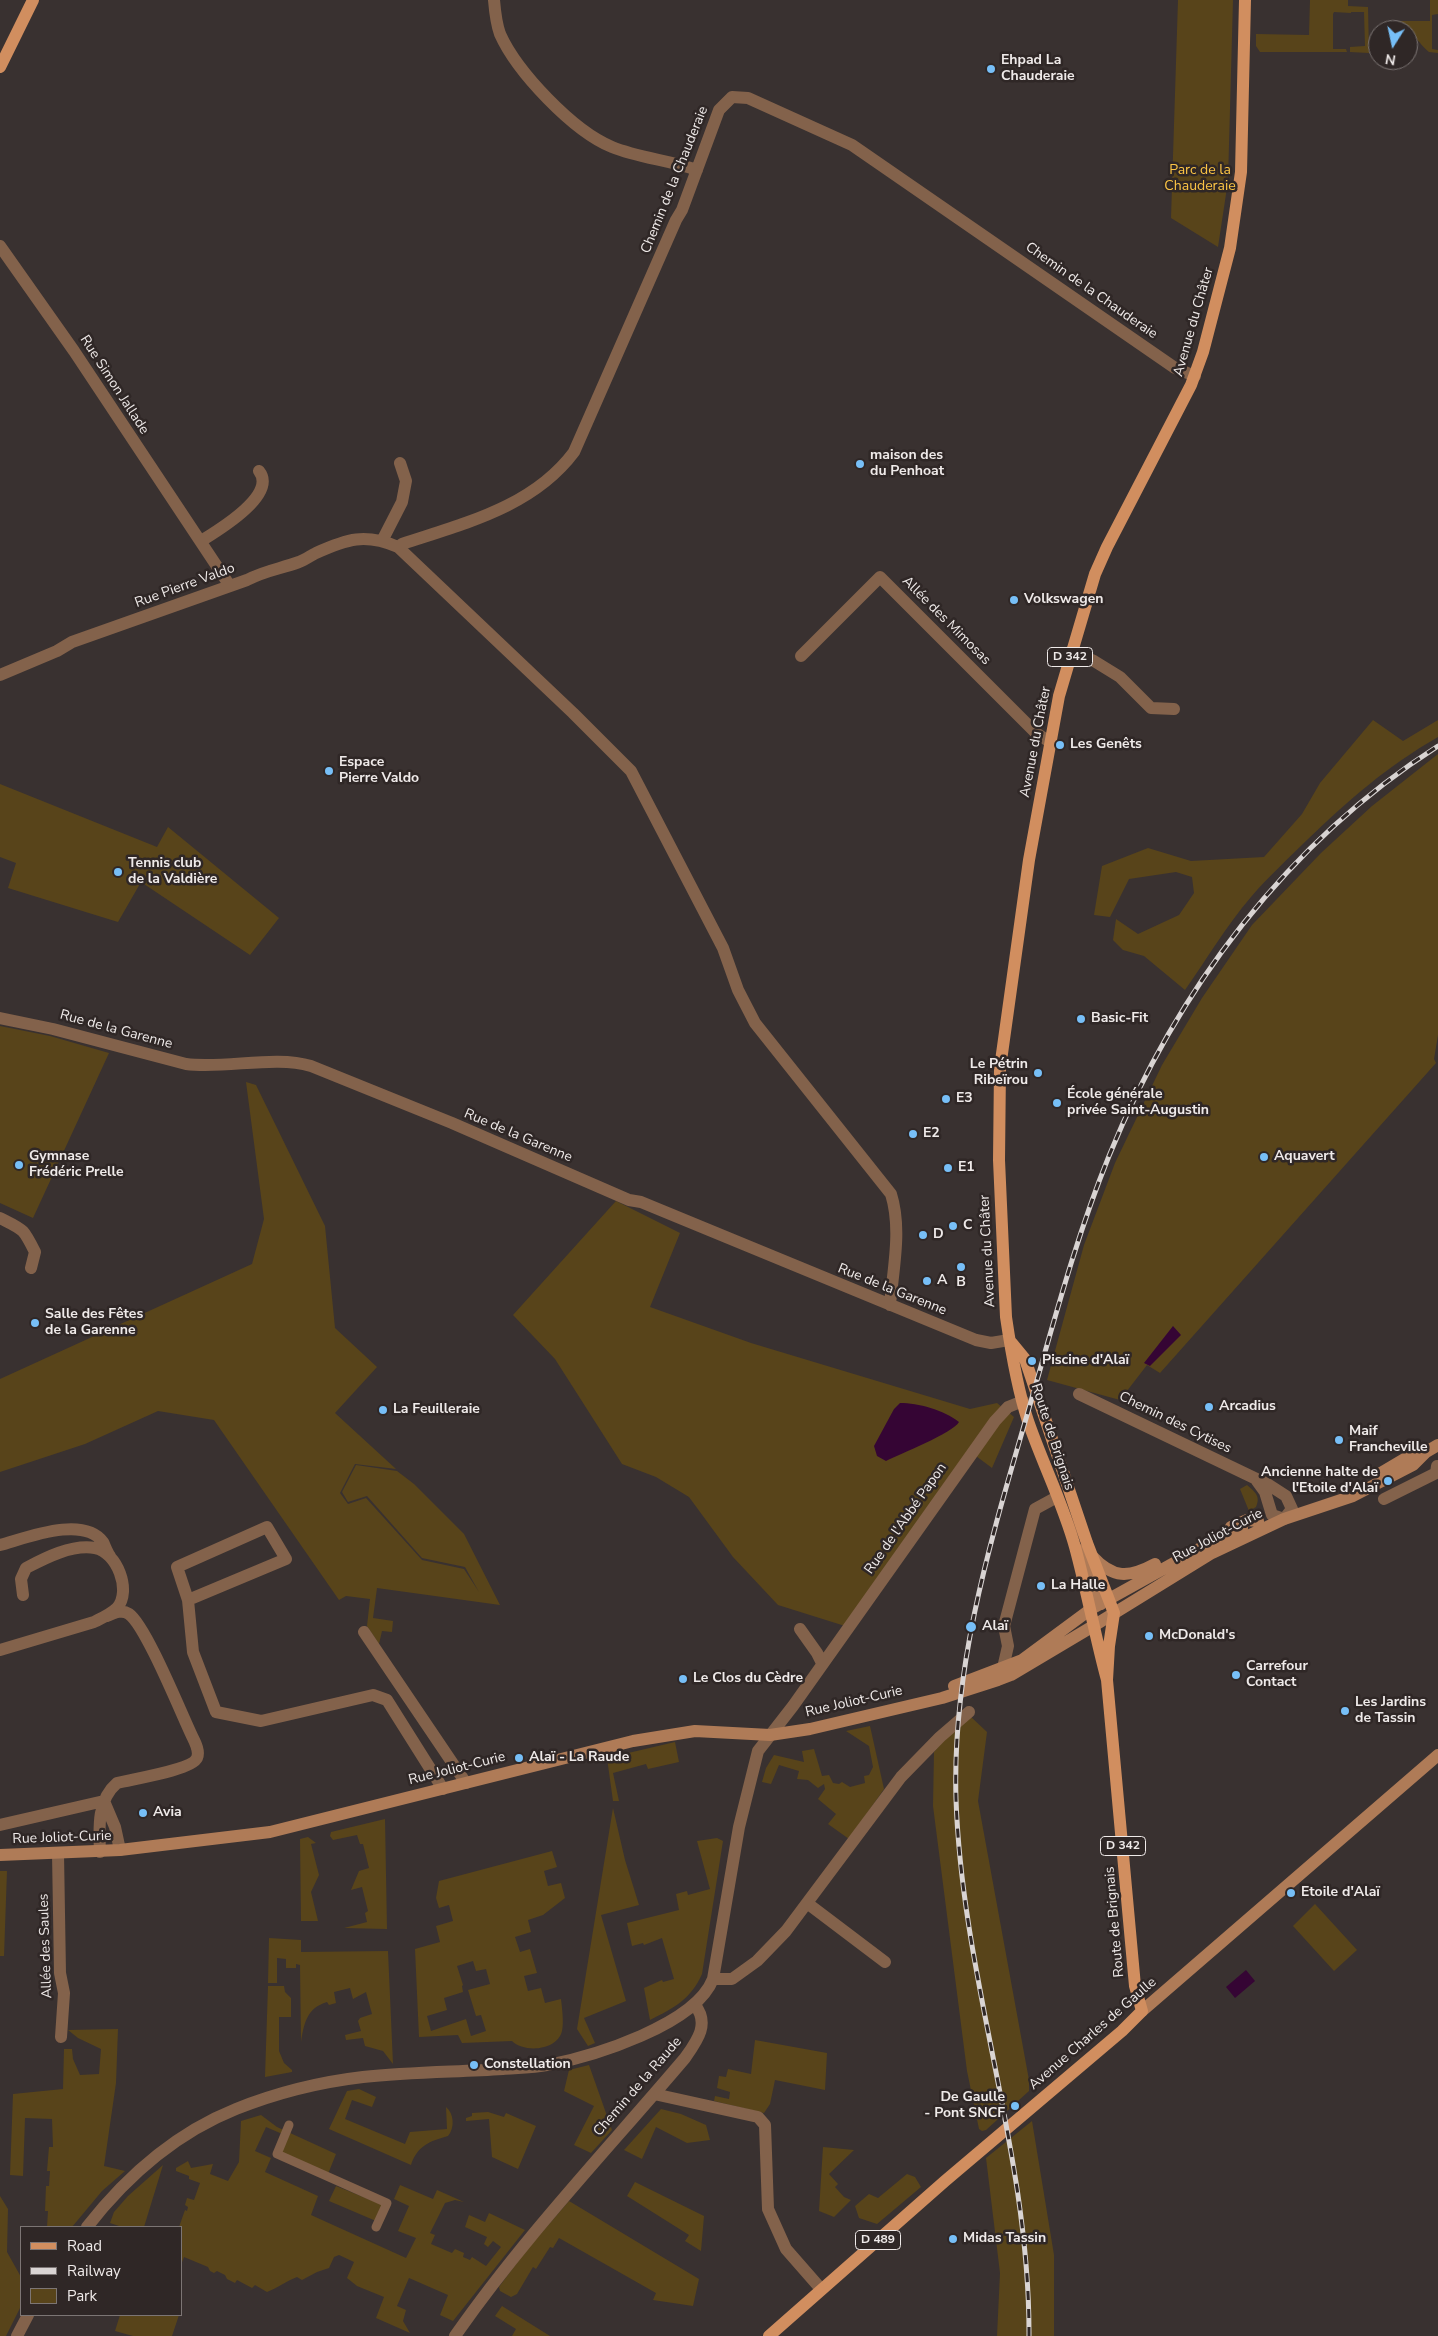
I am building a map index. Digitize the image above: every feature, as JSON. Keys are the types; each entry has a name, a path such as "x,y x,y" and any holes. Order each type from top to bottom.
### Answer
{"main road":[{"path":"0,68 32,0"},
{"name":"Avenue du Châter","path":"1009,1340 1006,1317 999,1160 1000,1068 1029,860 1059,696 1095,574 1107,547 1175,419 1195,376 1230,248 1239,194 1245,0"},
{"name":"Route de Brignais","path":"1009,1340 1022,1401 1075,1546 1101,1604 1114,1613 1109,1646 1107,1680 1135,1986 1142,2011"},
{"name":"Route de Brignais","path":"1009,1340 1025,1359 1092,1556 1101,1604 1095,1625 1097,1646 1107,1680"},
{"name":"Rue Joliot-Curie","path":"918,1702 940,1691 1022,1660 1101,1604 1210,1543 1258,1521 1351,1488 1371,1479 1408,1456 1426,1452 1438,1445"},
{"name":"Rue Joliot-Curie","path":"0,1855 100,1852 270,1832 599,1748 675,1733 695,1731 770,1735 815,1728 918,1702 942,1698 1011,1675 1212,1553 1282,1514"},
{"name":"Rue Joliot-Curie","path":"1092,1556 1110,1572 1134,1574 1217,1532 1247,1520 1258,1521"},
{"name":"Avenue Charles de Gaulle","path":"769,2336 1438,1756"}],"street":[{"path":"494,0 495,16 500,33 511,53 558,110 610,146 697,170"},
{"name":"Chemin de la Chauderaie","path":"398,547 502,510 534,491 562,469 574,452 682,210 719,110 732,97 748,98 852,145 1174,367 1195,376"},
{"name":"Rue Simon Jallade","path":"0,246 74,350 230,586"},
{"path":"382,541 402,502 406,481 400,463"},
{"path":"201,541 234,519 258,495 263,484 259,471"},
{"name":"Rue Pierre Valdo","path":"0,675 57,651 72,642 230,586 272,568 301,562 313,554 350,540 365,538 382,541 398,547"},
{"path":"398,547 573,712 631,771 723,948 738,990 755,1023 891,1194 896,1210 897,1224 890,1305"},
{"name":"Allée des Mimosas","path":"801,656 880,576 1036,733 1050,742"},
{"path":"1071,651 1094,661 1120,677 1150,708 1174,709"},
{"name":"Rue de la Garenne","path":"0,1018 53,1029 186,1064 200,1066 303,1063 467,1130 629,1200 642,1203 976,1340 991,1342 1009,1340"},
{"path":"0,1218 23,1230 27,1236 35,1252 30,1268"},
{"name":"Chemin des Cytises","path":"1079,1394 1257,1481 1269,1485 1286,1496 1282,1514"},
{"name":"Rue de l'Abbé Papon","path":"770,1735 791,1710 995,1421 1008,1406 1022,1401"},
{"path":"1384,1499 1436,1473 1438,1466 1431,1461 1426,1452"},
{"path":"1257,1481 1282,1514"},
{"path":"1003,1668 1008,1646 1004,1626 1035,1509 1057,1497"},
{"path":"188,1600 286,1559 268,1527 177,1567 188,1600 193,1652 216,1712 261,1721 373,1695 387,1700 442,1789"},
{"path":"0,1545 61,1529 80,1529 102,1541 120,1571 122,1591 118,1607 107,1616"},
{"path":"23,1595 21,1579 26,1568 39,1562 62,1552 77,1549 96,1548 110,1556"},
{"path":"0,1650 94,1622 120,1611 129,1614 145,1636 192,1736 198,1750 198,1756 194,1763 117,1783 112,1787 104,1801 99,1822 100,1852"},
{"path":"800,1629 817,1652 822,1664"},
{"path":"364,1632 466,1783"},
{"path":"714,1979 732,1979 757,1961 786,1932 901,1777 940,1737 969,1712"},
{"path":"88,2226 133,2175 148,2162 210,2121 237,2109 298,2090 341,2080 547,2066 602,2050 654,2030 695,2005 709,1989 714,1979 738,1827 758,1751 770,1735"},
{"path":"0,1825 104,1801"},
{"path":"104,1801 115,1826 120,1850"},
{"name":"Allée des Saules","path":"58,1853 60,1973 64,1993 61,2037"},
{"path":"807,1903 885,1962"},
{"name":"Chemin de la Raude","path":"455,2336 490,2286 562,2198 685,2058 699,2037 703,2022 701,2014 695,2005"},
{"path":"654,2094 758,2117 765,2125 768,2209 786,2249 821,2289"},
{"path":"288,2125 277,2154 387,2203 376,2227"},
{"path":"16,2336 27,2316"}],"green space":[{"name":"Parc de la Chauderaie","path":"1178,0 1233,0 1228,181 1218,247 1171,218"},
{"path":"1310,0 1348,0 1348,6 1368,7 1368,53 1350,52 1350,47 1365,46 1364,12 1334,12 1333,14 1333,49 1346,49 1347,52 1260,52 1256,46 1256,34 1309,35"},
{"path":"1430,0 1438,0 1438,14 1432,15 1432,49 1438,50 1438,53 1429,52 1418,41 1418,21 1430,21"},
{"path":"1373,720 1403,741 1438,720 1438,737 1419,748 1369,784 1271,875 1233,919 1185,990 1144,956 1123,950 1113,940 1116,919 1138,934 1179,915 1194,893 1192,877 1176,872 1129,879 1110,917 1094,915 1102,866 1148,848 1191,861 1264,857 1302,814 1320,783"},
{"path":"1438,754 1438,1035 1434,1059 1436,1063 1160,1373 1147,1365 1120,1400 1047,1380 1084,1245 1115,1163 1162,1065 1202,998 1252,925 1321,853 1372,806"},
{"name":"Tennis club de la Valdière","path":"0,784 157,847 168,827 279,918 250,955 141,882 118,922 8,888 16,863 0,857"},
{"path":"0,1026 50,1036 109,1053 33,1218 0,1203"},
{"path":"246,1082 256,1085 325,1226 335,1328 377,1367 335,1413 396,1469 355,1464 340,1493 348,1504 366,1498 422,1560 464,1569 479,1592 465,1567 422,1558 367,1496 348,1502 342,1492 356,1465 397,1471 414,1484 464,1534 500,1605 377,1588 373,1618 393,1621 392,1632 382,1631 379,1644 367,1626 370,1599 346,1596 339,1600 214,1420 158,1411 85,1444 0,1472 0,1379 252,1264 264,1219"},
{"path":"616,1201 680,1233 650,1307 751,1343 970,1409 997,1403 1014,1417 992,1468 968,1450 845,1626 778,1605 733,1557 689,1497 656,1477 622,1464 555,1359 513,1315"},
{"path":"1247,1485 1255,1492 1258,1500 1256,1507 1249,1511 1240,1489"},
{"path":"970,1716 987,1732 978,1801 1029,2080 1029,2091 986,2130 982,2131 979,2129 967,2071 933,1806 934,1752"},
{"path":"870,1726 884,1789 849,1839 828,1824 836,1814 818,1799 825,1789 824,1784 818,1788 808,1780 797,1779 799,1771 779,1765 771,1784 762,1782 766,1768 774,1755 804,1762 802,1751 814,1749 822,1776 829,1775 833,1783 839,1784 842,1782 850,1787 865,1783 864,1776 869,1775 873,1767 869,1746 846,1731"},
{"path":"675,1742 679,1762 648,1769 646,1764 613,1773 619,1801 613,1801 607,1758"},
{"path":"613,1808 625,1860 639,1905 601,1915 626,2001 584,2018 595,2043 588,2046 577,2029"},
{"path":"385,1819 387,1929 344,1928 367,1922 365,1913 368,1911 362,1887 351,1890 359,1871 369,1868 363,1844 360,1844 357,1835 333,1840 330,1836 331,1832"},
{"path":"308,1837 316,1843 311,1844 319,1875 311,1892 318,1921 301,1921 300,1839"},
{"path":"717,1838 723,1841 702,1974 693,1990 681,2002 650,2020 644,1988 662,1980 663,1982 674,1979 662,1938 644,1945 643,1943 632,1946 627,1923 679,1910 676,1894 687,1891 688,1895 710,1889 697,1841"},
{"path":"552,1851 557,1867 544,1871 548,1886 561,1883 565,1898 543,1915 528,1920 531,1932 515,1937 520,1952 530,1949 537,1973 524,1976 528,1991 541,1988 545,2003 561,1999 562,2031 554,2043 540,2048 532,2048 517,2045 512,2041 462,2043 458,2035 419,2037 415,1949 440,1942 436,1926 453,1921 449,1905 439,1908 436,1898 439,1881","holes":["473,1961 476,1971 486,1969 490,1984 468,1990 476,2016 481,2015 486,2031 471,2036 466,2019 431,2031 427,2016 447,2010 444,1998 463,1992 463,1985 457,1966"]},
{"path":"0,1871 7,1871 4,1956 0,1956"},
{"path":"1315,1904 1357,1950 1334,1971 1293,1926"},
{"path":"269,1938 301,1940 301,1952 388,1951 393,2064 383,2051 365,2046 363,2038 346,2040 345,2035 361,2031 358,2021 360,2018 372,2014 366,1992 353,1999 350,1988 334,1992 336,2003 329,2005 327,2002 311,2012 305,2023 301,2042 300,1965 296,1964 296,1968 286,1968 286,1959 277,1958 277,1983 268,1983"},
{"path":"268,1986 284,1986 285,1992 291,1998 291,2017 279,2017 279,2051 284,2063 292,2072 265,2077"},
{"path":"118,2029 116,2083 104,2166 125,2171 102,2191 73,2226 47,2226 48,2211 45,2211 46,2186 49,2186 50,2171 47,2171 49,2147 53,2147 52,2119 25,2118 23,2176 10,2175 13,2094 63,2089 64,2049 72,2049 73,2059 80,2075 99,2074 101,2049 78,2038 68,2030"},
{"path":"755,2040 827,2053 825,2090 775,2080 770,2104 764,2113 714,2101 715,2096 729,2099 730,2092 717,2088 719,2076 726,2077 728,2069 751,2074"},
{"path":"589,2065 612,2130 591,2153 574,2145 594,2106 564,2091 569,2070"},
{"path":"359,2089 376,2097 372,2107 352,2100 345,2119 405,2144 410,2132 447,2129 446,2107 451,2113 452,2129 448,2136 425,2145 417,2153 411,2165 329,2129 347,2091"},
{"path":"661,2109 681,2114 706,2125 710,2140 687,2143 656,2127 642,2159 624,2150"},
{"path":"488,2112 504,2117 506,2113 536,2126 518,2169 492,2157 489,2119 466,2121 466,2118 472,2116 472,2113"},
{"path":"261,2115 277,2127 336,2154 328,2174 280,2153 287,2136 266,2127 255,2151 271,2158 265,2172 318,2196 311,2215 406,2258 416,2238 398,2231 409,2206 394,2199 400,2185 433,2199 437,2190 464,2202 455,2200 445,2203 430,2233 435,2235 431,2244 452,2253 455,2249 464,2253 463,2257 470,2260 472,2257 486,2266 501,2247 493,2241 488,2247 484,2244 487,2237 465,2227 469,2215 485,2222 489,2213 525,2230 453,2321 440,2315 448,2295 409,2278 397,2306 406,2310 403,2321 410,2333 376,2318 384,2297 357,2286 347,2278 354,2262 339,2255 334,2257 329,2268 302,2280 297,2277 289,2280 267,2292 255,2285 252,2288 237,2280 235,2283 227,2279 225,2275 217,2271 214,2273 208,2267 184,2257 182,2262 182,2226 179,2226 185,2210 187,2211 188,2207 185,2205 187,2198 194,2200 200,2183 176,2171 176,2168 188,2161 191,2168 213,2164 210,2174 228,2181 239,2162 241,2121"},
{"path":"1032,2121 1054,2255 1054,2336 997,2336 1000,2273 986,2158"},
{"path":"823,2147 854,2150 829,2174 838,2184 835,2187 844,2197 851,2200 834,2217 819,2211"},
{"path":"163,2165 144,2226 119,2226 110,2223 114,2212 128,2196"},
{"path":"907,2174 915,2177 921,2187 877,2224 859,2218 855,2206 869,2194 878,2198"},
{"path":"635,2182 704,2216 701,2251 685,2241 689,2235 627,2196"},
{"path":"336,2186 383,2205 376,2221 329,2201"},
{"path":"0,2196 8,2209 7,2252 20,2275 20,2308 6,2336 0,2336"},
{"path":"569,2201 699,2279 693,2306 653,2300 656,2293 559,2238 553,2248 550,2247 536,2269 533,2267 517,2294 511,2297 500,2291 499,2287 525,2252"},
{"path":"502,2306 550,2336 512,2336 516,2329 495,2316"},
{"path":"120,2316 179,2316 172,2336 133,2336 115,2331"}],"shaded area":[{"path":"1173,1326 1181,1335 1150,1366 1144,1363"},
{"path":"900,1403 931,1408 959,1422 947,1432 886,1461 877,1456 874,1446 894,1409"},
{"path":"1246,1970 1255,1981 1235,1998 1226,1987"}],"railway":[{"path":"1029,2336 1026,2268 1019,2201 970,1934 961,1867 956,1799 956,1751 967,1655 986,1562 998,1515 1074,1254 1096,1188 1136,1095 1167,1036 1203,979 1242,925 1285,874 1332,827 1383,784 1438,746"}],"place":[{"name":"Ehpad La Chauderaie","path":"991,69"},
{"name":"maison des du Penhoat","path":"860,464"},
{"name":"Volkswagen","path":"1014,600"},
{"name":"Les Genêts","path":"1060,745"},
{"name":"Espace Pierre Valdo","path":"329,771"},
{"name":"Tennis club de la Valdière","path":"118,872"},
{"name":"Basic-Fit","path":"1081,1019"},
{"name":"Le Pétrin Ribeïrou","path":"1038,1073"},
{"name":"E3","path":"946,1099"},
{"name":"École générale privée Saint-Augustin","path":"1057,1103"},
{"name":"E2","path":"913,1134"},
{"name":"Aquavert","path":"1264,1157"},
{"name":"Gymnase Frédéric Prelle","path":"19,1165"},
{"name":"E1","path":"948,1168"},
{"name":"C","path":"953,1226"},
{"name":"D","path":"923,1235"},
{"name":"B","path":"961,1267"},
{"name":"A","path":"927,1281"},
{"name":"Salle des Fêtes de la Garenne","path":"35,1323"},
{"name":"Piscine d'Alaï","path":"1032,1361"},
{"name":"Arcadius","path":"1209,1407"},
{"name":"La Feuilleraie","path":"383,1410"},
{"name":"Maif Francheville","path":"1339,1440"},
{"name":"Ancienne halte de l'Etoile d'Alaï","path":"1388,1481"},
{"name":"La Halle","path":"1041,1586"},
{"name":"Alaï","path":"971,1627"},
{"name":"McDonald's","path":"1149,1636"},
{"name":"Carrefour Contact","path":"1236,1675"},
{"name":"Le Clos du Cèdre","path":"683,1679"},
{"name":"Les Jardins de Tassin","path":"1345,1711"},
{"name":"Alaï - La Raude","path":"519,1758"},
{"name":"Avia","path":"143,1813"},
{"name":"Etoile d'Alaï","path":"1291,1893"},
{"name":"Constellation","path":"474,2065"},
{"name":"De Gaulle - Pont SNCF","path":"1015,2106"},
{"name":"Midas Tassin","path":"953,2239"}]}
